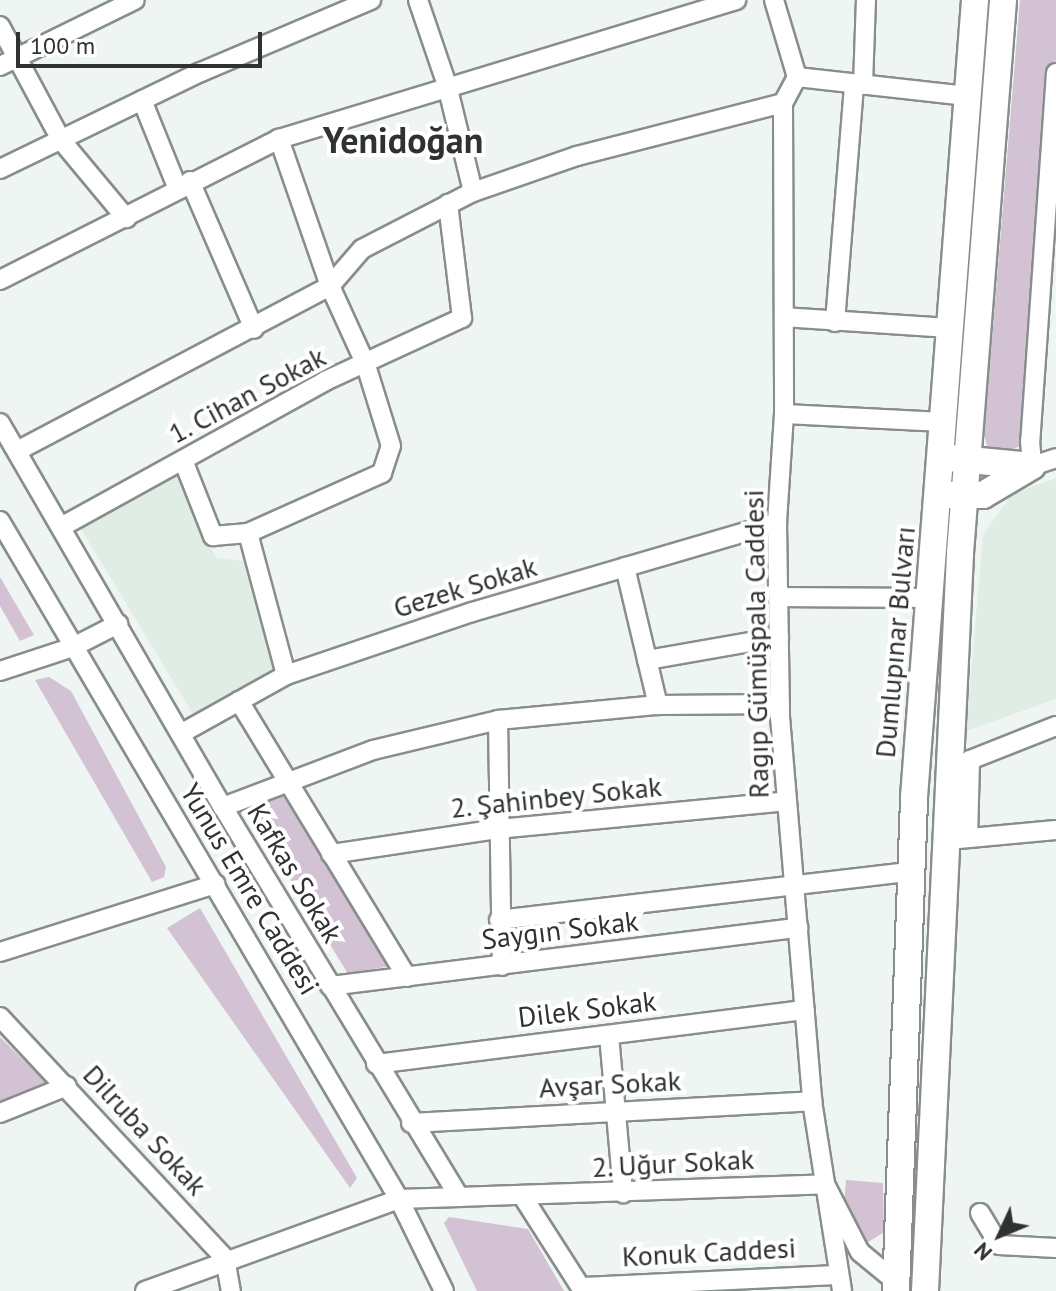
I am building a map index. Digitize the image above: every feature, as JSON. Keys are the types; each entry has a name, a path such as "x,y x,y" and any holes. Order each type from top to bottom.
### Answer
{"main road":[{"name":"Dumlupınar Bulvarı","path":"925,1291 958,839 952,495 940,458 975,0"},
{"name":"Dumlupınar Bulvarı","path":"895,1286 910,872 929,598 952,495 967,458 1003,0"},
{"path":"940,458 1044,462"},
{"path":"952,495 983,495 1044,462"}],"street":[{"path":"0,66 135,0"},
{"path":"0,169 142,100 371,0"},
{"path":"418,0 447,85 473,192"},
{"path":"0,280 279,139 447,85 736,0"},
{"path":"774,0 797,77 967,96"},
{"path":"835,322 866,0"},
{"path":"0,26 61,140 126,218"},
{"path":"1044,462 1056,73"},
{"name":"Ragıp Gümüşpala Caddesi","path":"797,77 783,103 784,414 777,523 780,704 797,885 812,1101 840,1283"},
{"path":"142,100 254,329"},
{"path":"17,451 254,329 330,286 362,249 473,192 577,156 783,103"},
{"path":"183,460 213,536 248,533 382,473 391,446 366,365 330,286 279,139"},
{"name":"1. Cihan Sokak","path":"61,527 325,381 366,365 462,318 448,204"},
{"path":"784,317 948,328"},
{"path":"784,414 944,422"},
{"name":"Kafkas Sokak","path":"0,423 223,807 411,1123 459,1197"},
{"name":"Yunus Emre Caddesi","path":"0,521 399,1199 444,1291"},
{"name":"Gezek Sokak","path":"182,733 286,675 625,567 777,523"},
{"path":"248,533 286,675"},
{"path":"625,567 658,705"},
{"path":"780,597 929,598"},
{"path":"2,665 73,647 118,624"},
{"path":"647,660 779,637"},
{"path":"239,701 407,977"},
{"path":"223,807 373,750 498,720 658,705 780,704"},
{"path":"498,720 502,966"},
{"path":"1056,726 970,760 958,839 1056,830"},
{"name":"2. Şahinbey Sokak","path":"331,854 498,829 787,801"},
{"path":"499,920 910,872"},
{"path":"0,952 216,884"},
{"name":"Saygın Sokak","path":"330,986 798,928"},
{"name":"Dilek Sokak","path":"376,1064 805,1010"},
{"name":"Dilruba Sokak","path":"0,1017 225,1258"},
{"path":"609,1035 623,1193"},
{"path":"0,1113 67,1086"},
{"name":"Avşar Sokak","path":"411,1123 812,1101"},
{"path":"825,1184 860,1252 895,1286"},
{"name":"2. Uğur Sokak","path":"523,1197 825,1184"},
{"path":"145,1291 225,1258 399,1199 459,1197 523,1197 583,1289"},
{"path":"980,1213 999,1245 1056,1248"},
{"path":"225,1258 231,1291"},
{"name":"Konuk Caddesi","path":"583,1289 840,1283"}],"shaded area":[{"path":"1020,0 1056,0 1056,58 1030,441 1000,456 988,448 984,436"},
{"path":"176,470 216,558 250,562 283,682 201,727 79,526"},
{"path":"1056,478 1056,699 966,731 983,535 1012,494"},
{"path":"0,577 34,635 20,641 0,606"},
{"path":"49,677 71,691 166,867 164,877 152,882 35,680"},
{"path":"279,790 390,966 348,974 243,801"},
{"path":"200,908 357,1178 350,1188 167,928"},
{"path":"0,1037 50,1086 0,1102"},
{"path":"846,1180 883,1183 884,1232 862,1246 844,1205"},
{"path":"449,1217 528,1229 564,1291 477,1291 444,1223"}],"district":[{"name":"Yenidoğan","path":"403,140"}]}
